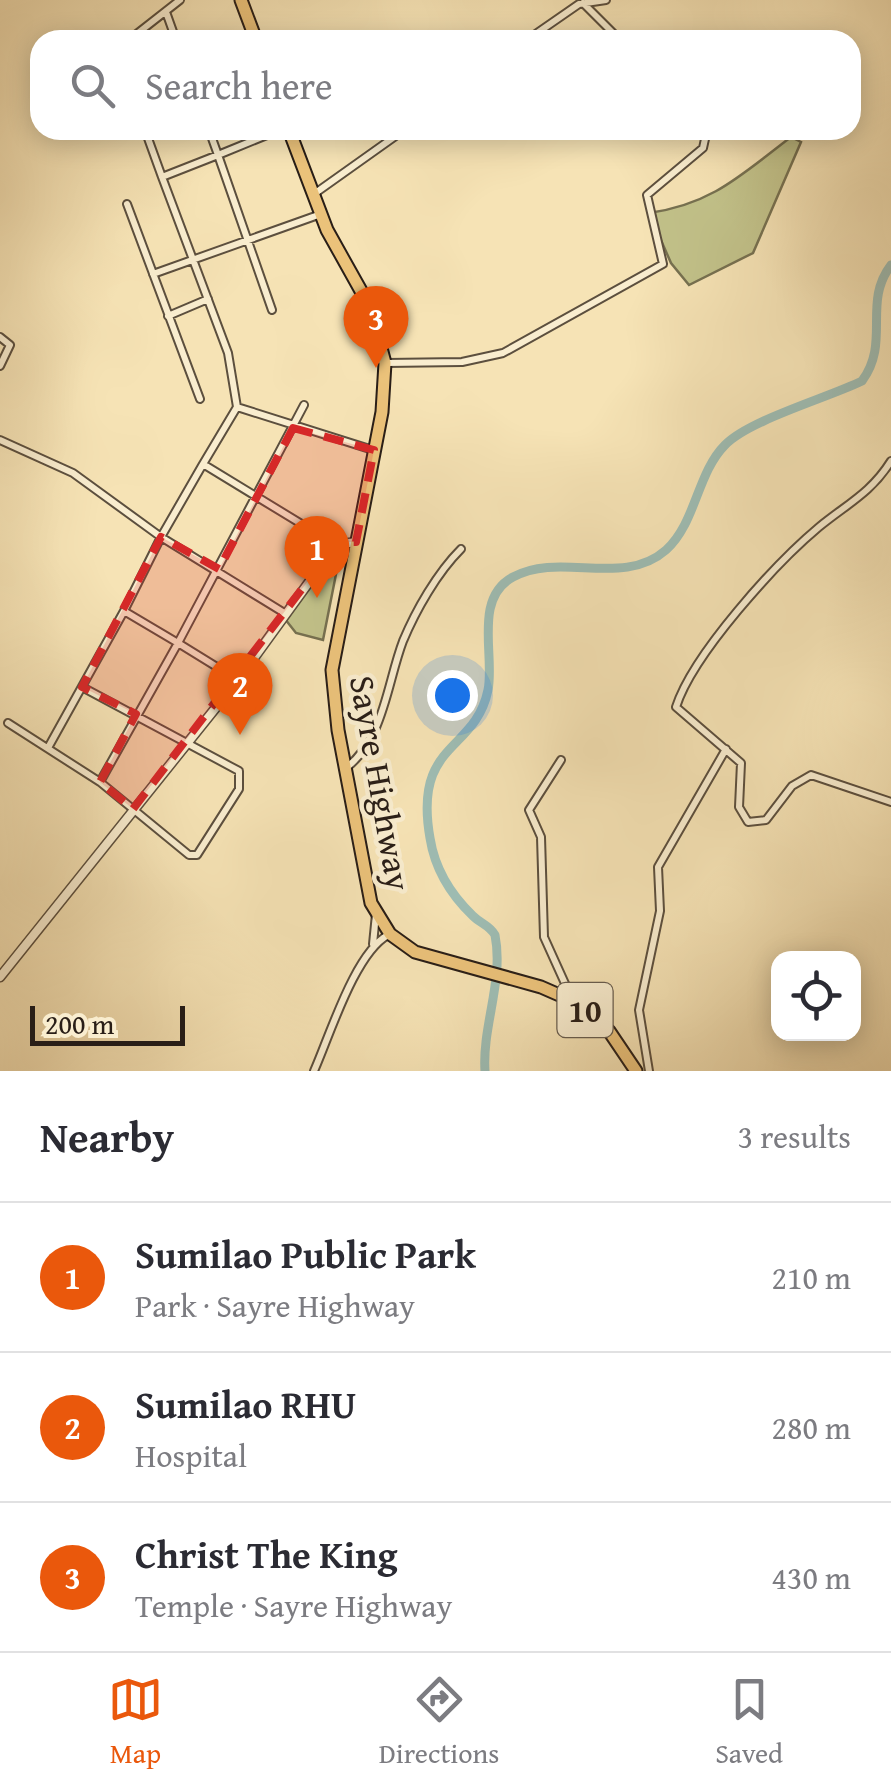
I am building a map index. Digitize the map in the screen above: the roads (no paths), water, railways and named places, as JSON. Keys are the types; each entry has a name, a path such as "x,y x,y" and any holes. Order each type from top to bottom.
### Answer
{"highway":[{"path":"241,0 252,30"},
{"name":"Sayre Highway","path":"293,140 321,214 370,308 384,363 374,450 332,665 344,769 376,913 390,934 423,956 512,979 573,1001 609,1031 636,1071"}],"street":[{"path":"142,30 180,0"},
{"path":"540,30 580,2 606,0"},
{"path":"580,2 609,30"},
{"path":"166,12 172,30"},
{"path":"49,746 161,537 237,407 234,372 149,140"},
{"path":"213,140 252,241 272,310"},
{"path":"162,177 255,140"},
{"path":"313,194 390,140"},
{"path":"384,363 462,362 503,353 663,264 646,196 703,148 705,140"},
{"path":"127,204 200,399"},
{"path":"153,274 321,214"},
{"path":"168,316 208,299"},
{"path":"0,337 10,345 0,366"},
{"path":"100,782 219,569 304,404"},
{"path":"237,407 293,428 374,450"},
{"path":"0,440 73,473 161,537 219,569 286,614"},
{"path":"891,461 866,496 820,526 773,571 694,672 677,710 741,763 739,807 744,818 753,824 766,820 792,786 810,775 891,802"},
{"path":"203,464 336,546"},
{"path":"0,977 238,680 336,546 356,542"},
{"path":"344,769 370,737 404,639 423,602 462,549"},
{"path":"124,610 238,680"},
{"path":"8,723 49,746 189,855 197,855 240,789 239,771 82,687"},
{"path":"649,1071 639,1010 660,911 658,867 726,749"},
{"path":"561,760 529,810 541,837 544,936 573,1001"},
{"path":"314,1071 372,944 376,913"},
{"path":"372,944 390,934"}],"waterway":[{"path":"485,1071 497,969 495,935 465,908 445,881 432,850 427,806 437,765 471,726 488,690 488,629 493,599 501,586 531,570 631,567 666,550 684,526 708,469 725,445 770,418 862,381 875,352 878,294 891,265"}],"place":[{"name":"Christ The King","path":"376,368"},
{"name":"Sumilao Public Park","path":"317,598"},
{"name":"Sumilao RHU","path":"240,735"}]}
